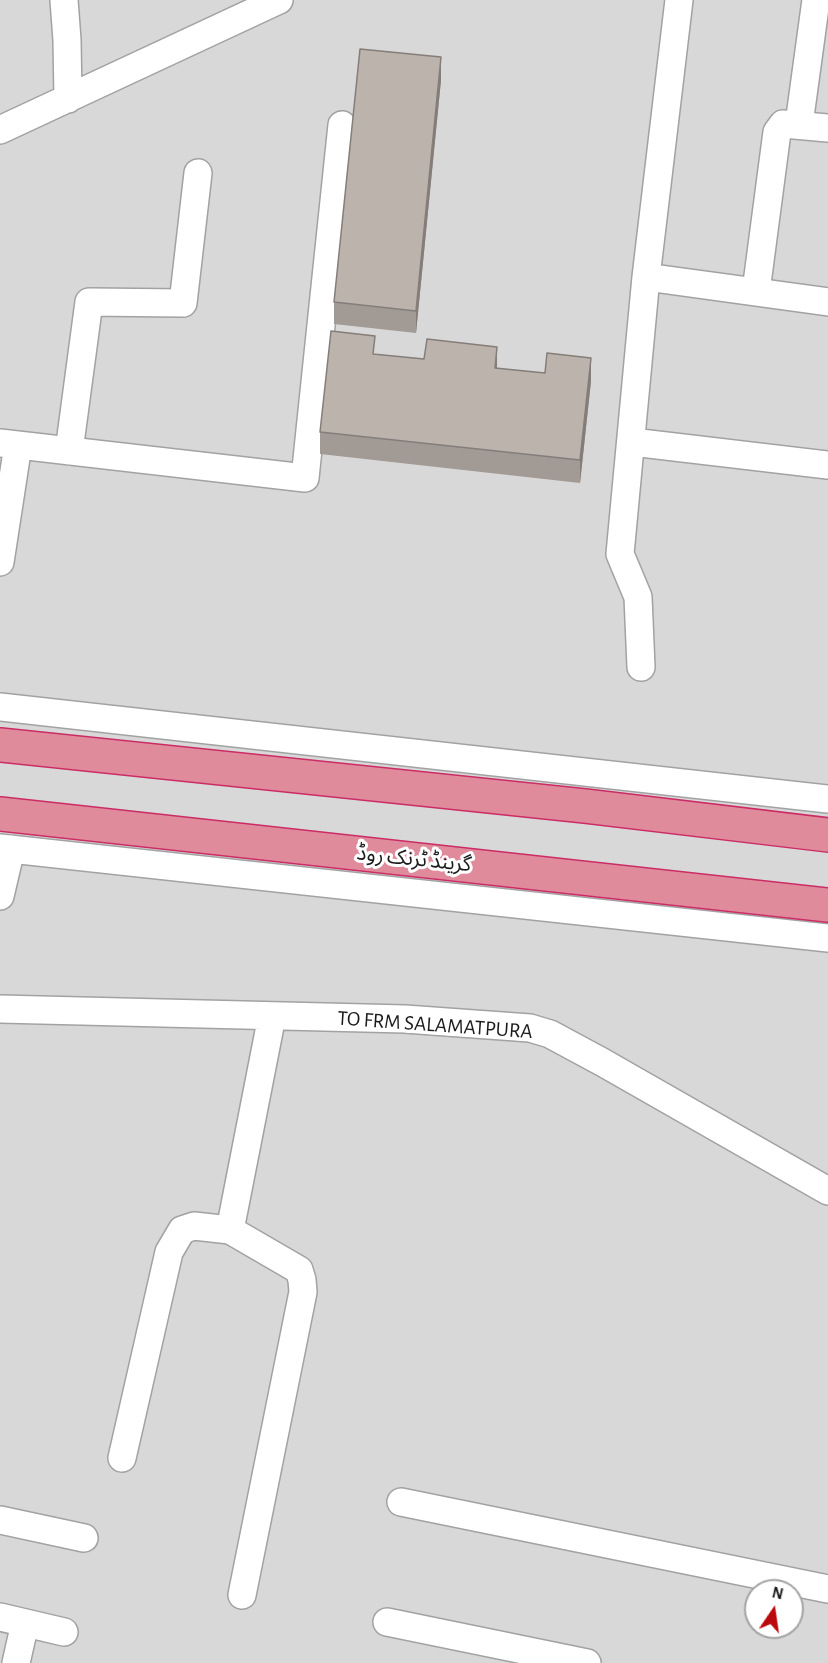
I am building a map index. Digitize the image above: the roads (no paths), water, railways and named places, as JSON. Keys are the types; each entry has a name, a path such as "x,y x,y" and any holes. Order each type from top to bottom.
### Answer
{"highway":[{"path":"0,745 574,805 828,835"},
{"name":"گرینڈ ٹرنک روڈ","path":"0,814 828,905"}],"street":[{"path":"64,0 68,99"},
{"path":"0,130 279,0"},
{"path":"641,667 638,597 620,554 646,277 679,0"},
{"path":"799,124 816,0"},
{"path":"756,291 777,132 783,124 828,128"},
{"path":"0,562 9,444 305,478 342,125"},
{"path":"69,451 89,302 183,303 198,173"},
{"path":"646,277 828,302"},
{"path":"632,442 828,465"},
{"path":"0,707 828,799"},
{"path":"0,896 5,849 828,939"},
{"name":"TO FRM SALAMATPURA","path":"0,1009 405,1019 531,1028 550,1034 581,1051 828,1191"},
{"path":"231,1230 272,1016"},
{"path":"123,1458 169,1252 182,1230 194,1226 231,1230 299,1270 303,1292 242,1595"},
{"path":"401,1502 828,1589"},
{"path":"0,1520 84,1538"},
{"path":"16,1663 12,1620 64,1632"},
{"path":"387,1622 587,1663"}]}
